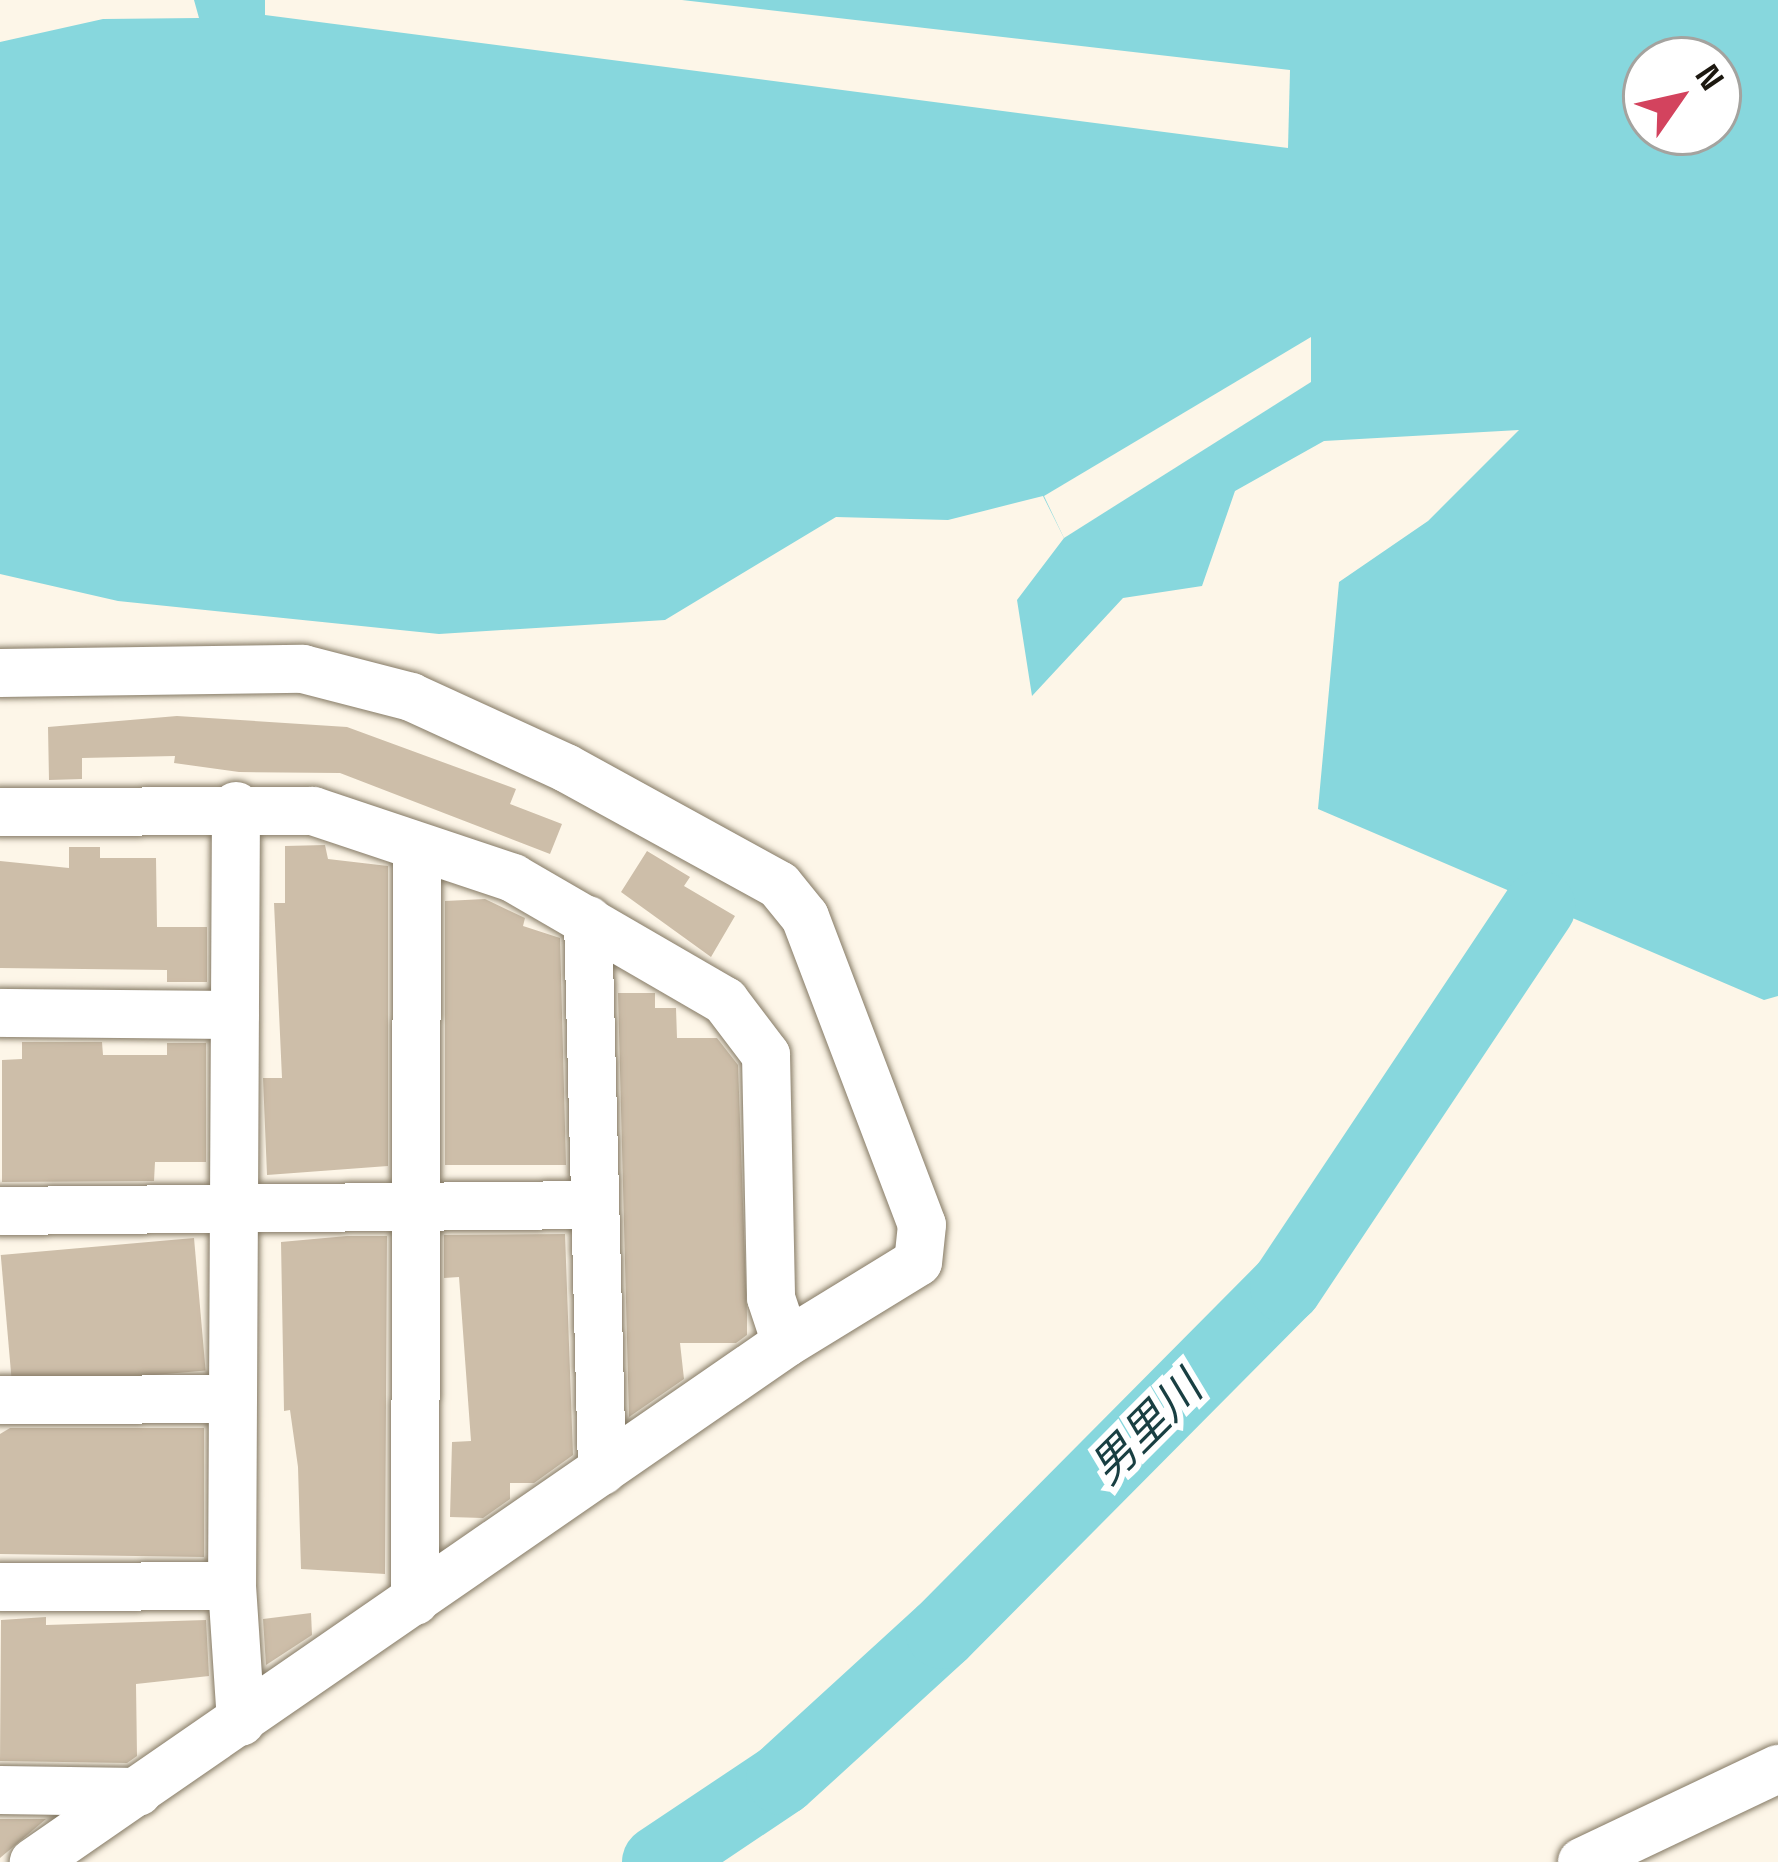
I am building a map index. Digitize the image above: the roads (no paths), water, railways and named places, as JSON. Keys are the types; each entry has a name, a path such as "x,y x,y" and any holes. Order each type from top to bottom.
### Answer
{"street":[{"path":"0,673 303,669 411,697 566,768 779,885 805,917 922,1226 917,1262 786,1342 34,1862"},
{"path":"0,812 236,806 313,811 513,878 725,1001 766,1055 771,1298 786,1342"},
{"path":"236,806 232,1586 241,1722"},
{"path":"415,1601 417,848"},
{"path":"588,920 602,1471"},
{"path":"0,1013 235,1015"},
{"path":"0,1210 595,1204"},
{"path":"0,1400 233,1399"},
{"path":"0,1587 232,1586"},
{"path":"1582,1862 1778,1769"},
{"path":"0,1790 138,1792"}],"water":[{"path":"0,0 1778,0 1778,996 1764,1000 1318,809 1339,582 1428,521 1519,430 1324,441 1235,491 1202,586 1123,598 1032,696 1017,600 1064,538 1043,496 948,520 836,517 665,620 439,634 118,601 0,574"}],"waterway":[{"name":"男里川","path":"658,1862 782,1779 942,1633 1286,1287 1539,907"}]}
